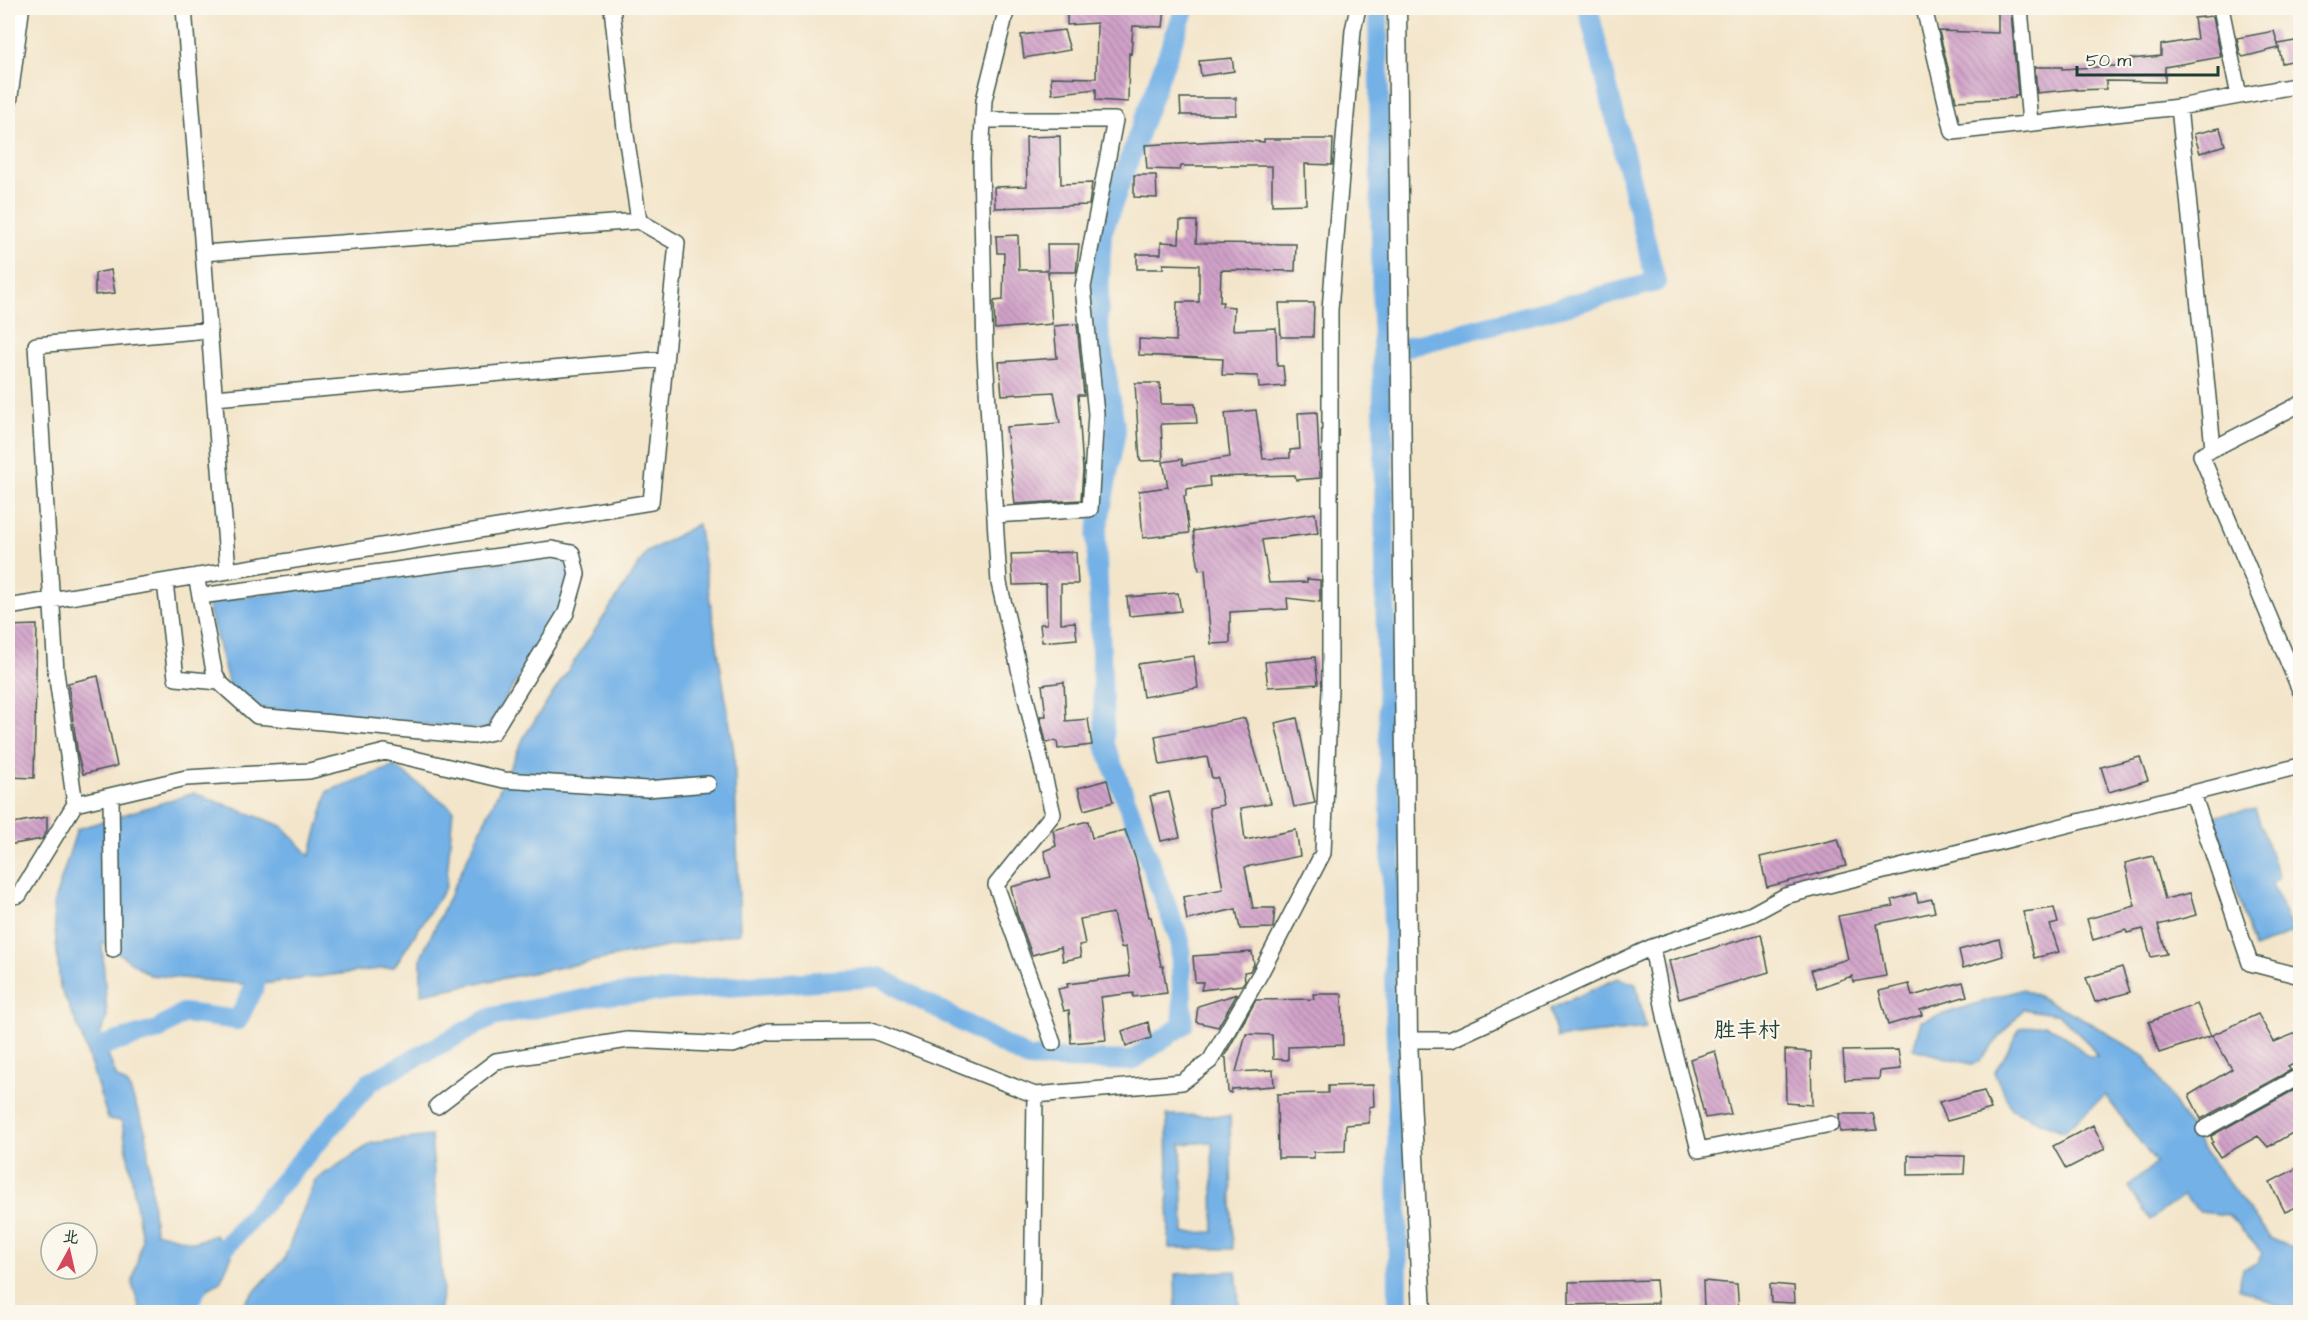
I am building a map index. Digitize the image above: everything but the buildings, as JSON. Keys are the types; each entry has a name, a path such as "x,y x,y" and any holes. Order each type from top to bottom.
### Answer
{"street":[{"path":"8,100 21,16 20,8"},
{"path":"184,8 228,571"},
{"path":"612,8 625,129 639,221"},
{"path":"1007,8 984,100 981,161 985,355 999,583 1053,814 996,885 1053,1043"},
{"path":"437,1106 496,1061 628,1040 733,1045 768,1032 874,1031 1035,1095 1182,1082 1210,1061 1260,974 1323,853 1329,689 1330,309 1353,30 1358,8"},
{"path":"1396,8 1408,1040 1422,1312"},
{"path":"1924,8 1953,132 2179,107 2301,85"},
{"path":"2020,8 2030,123"},
{"path":"2221,8 2239,96"},
{"path":"2179,107 2213,448"},
{"path":"983,120 1114,120 1083,287 1096,414 1090,509 995,515"},
{"path":"8,608 651,502 677,243 639,221 203,253"},
{"path":"8,897 19,895 75,804 57,672 36,345 209,330"},
{"path":"215,398 665,359"},
{"path":"2301,404 2201,455 2301,690"},
{"path":"196,576 214,671 219,682 257,716 474,736 494,732 566,613 577,574 572,553 552,549 200,596"},
{"path":"165,582 176,678 219,682"},
{"path":"75,804 186,778 309,771 385,752 504,780 647,789 708,784"},
{"path":"1408,1040 1450,1040 1652,947 1752,914 1785,896 2301,766"},
{"path":"2193,794 2250,963 2301,976"},
{"path":"111,796 113,949"},
{"path":"1652,947 1666,1021 1699,1150 1831,1124"},
{"path":"2204,1129 2301,1076"},
{"path":"1032,1312 1035,1095"}],"water":[{"path":"698,524 734,752 740,933 421,994 421,957 525,735 647,552"},
{"path":"560,554 571,567 563,606 486,730 253,708 230,689 207,602"},
{"path":"394,766 453,809 446,887 394,967 255,985 150,975 102,942 107,1017 100,1035 117,1078 128,1085 146,1132 155,1232 194,1242 215,1235 232,1255 220,1282 191,1299 191,1312 141,1312 132,1284 142,1240 122,1121 108,1119 80,1031 60,987 53,905 77,829 194,793 282,826 310,856 328,791"},
{"path":"2255,809 2279,878 2272,884 2293,932 2254,948 2214,816"},
{"path":"1618,978 1636,984 1646,1028 1557,1038 1550,1009"},
{"path":"2023,989 2080,1017 2145,1056 2202,1148 2270,1238 2300,1252 2300,1312 2293,1312 2238,1288 2243,1269 2257,1264 2262,1253 2229,1215 2200,1212 2183,1196 2150,1220 2128,1187 2156,1163 2105,1095 2063,1132 2012,1109 1994,1072 2020,1028 2045,1024 2064,1035 2088,1056 2097,1056 2090,1045 2059,1015 2023,1009 1979,1062 1971,1064 1913,1049 1921,1021"},
{"path":"1167,1115 1230,1116 1233,1249 1169,1248","holes":["1212,1142 1214,1232 1184,1233 1181,1144"]},
{"path":"431,1136 443,1289 439,1312 236,1312 284,1259 315,1180 372,1143"},
{"path":"1236,1271 1240,1312 1176,1312 1175,1274"}],"waterway":[{"path":"183,1312 212,1262 370,1082 492,1017 603,995 879,977 1028,1058 1131,1061 1183,1025 1180,941 1105,745 1096,537 1116,431 1098,322 1102,233 1185,8"},
{"path":"1378,8 1386,649 1397,1089 1398,1312"},
{"path":"1384,353 1656,282 1588,8"},
{"path":"104,1045 158,1030 183,1013 238,1020 255,985"}],"district":[{"name":"胜丰村","path":"1747,1029"}]}
